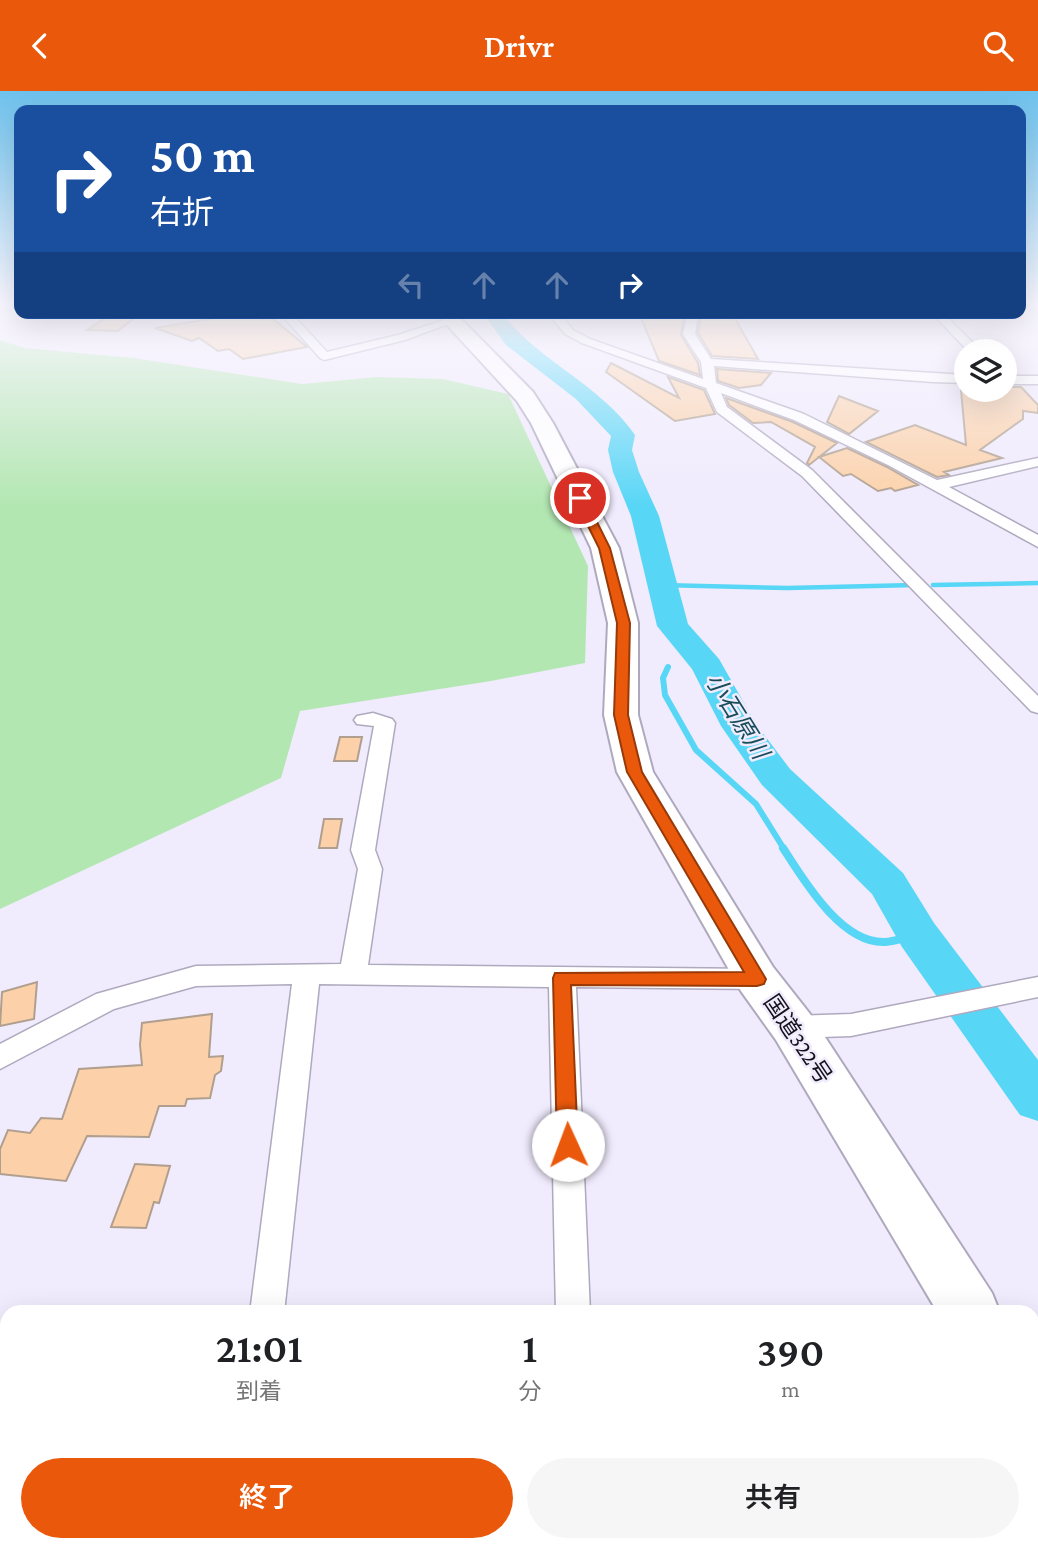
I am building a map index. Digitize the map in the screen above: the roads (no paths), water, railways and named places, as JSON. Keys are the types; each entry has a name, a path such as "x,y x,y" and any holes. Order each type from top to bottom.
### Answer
{"highway":[{"name":"国道322号","path":"498,369 525,397 542,423 604,548 623,623 621,715 635,772 757,979 793,1027 966,1305"}],"street":[{"path":"667,369 799,417 936,485 1038,542"},
{"path":"707,369 710,384 722,409 807,473 1038,707"},
{"path":"816,369 904,379 954,379"},
{"path":"1017,380 1038,380"},
{"path":"936,485 1038,462"},
{"path":"1011,680 1038,680"},
{"path":"353,974 370,869 363,850 385,723 373,719 363,720"},
{"path":"268,1305 307,974"},
{"path":"0,1057 106,1001 196,976 353,974 757,979"},
{"path":"562,978 573,1305"},
{"path":"793,1027 851,1025 1038,987"}],"waterway":[{"name":"小石原川","path":"551,369 584,394 623,435 620,450 626,472 645,516 673,626 707,666 739,726 776,777 888,884 918,935 1038,1099"},
{"path":"933,585 1038,583"},
{"path":"661,585 788,588 915,585"},
{"path":"668,667 663,678 665,695 696,750 756,804 784,849"},
{"path":"783,848 812,892 853,933 869,940 885,942 918,935"}]}
